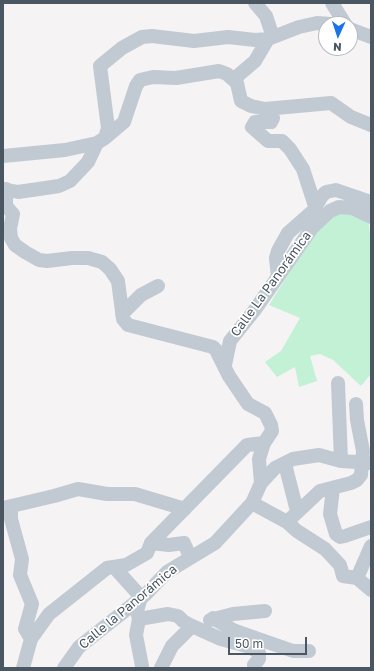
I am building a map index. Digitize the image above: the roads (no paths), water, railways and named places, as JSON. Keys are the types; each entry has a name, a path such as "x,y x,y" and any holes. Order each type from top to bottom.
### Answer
{"street":[{"path":"234,79 255,61 270,38 266,16 255,3"},
{"path":"332,3 340,16"},
{"path":"262,483 259,459 264,443 272,432 271,425 265,412 248,404 229,376 225,365 213,347 128,325 124,322 118,281 110,268 102,262 88,258 47,261 39,260 15,245 10,229 13,214 6,206 4,189 18,192 59,186 70,181 88,162 108,128 100,66 122,48 142,37 152,36 194,41 228,37 255,40 270,38 299,27 318,23"},
{"path":"358,32 371,37"},
{"path":"3,156 65,150 101,140 124,122 140,80 153,77 176,78 219,71 234,79 238,87 241,101 251,106 265,109 331,103 350,117 371,125"},
{"path":"265,109 273,121 255,122 252,127 268,141 282,141 290,149 304,169 315,206"},
{"path":"278,277 276,258 278,251 288,233 309,215 326,192 336,190 371,202"},
{"name":"Calle La Panorámica","path":"225,365 230,341 278,277 312,228 330,211 339,207 352,208 371,217"},
{"path":"122,314 141,295 158,286"},
{"path":"338,383 341,461"},
{"path":"287,522 320,491 357,480 361,475 366,462 357,420 356,404"},
{"path":"23,668 31,639 49,614 108,568 126,565 147,553 151,543 247,445 264,443"},
{"name":"Calle la Panorámica","path":"64,668 79,647 141,598 167,572 190,557 210,548 252,503 262,483 275,468 294,459 319,455 341,461 366,462"},
{"path":"284,464 297,511"},
{"path":"333,488 330,514 332,526 336,534 340,537 371,527"},
{"path":"31,639 25,630 32,604 20,575 22,559 7,512 78,489 107,494 135,494 185,509"},
{"path":"252,503 287,522 297,532 319,546 340,565 343,576 356,578 371,590"},
{"path":"151,543 169,545 184,543 190,557"},
{"path":"356,578 371,546"},
{"path":"114,567 141,598 137,611 139,620 136,635 142,666"},
{"path":"161,668 172,646 194,627 213,618 233,614 265,611"},
{"path":"139,620 172,614 178,616 183,621 194,627 221,639 250,647 259,653 259,658 254,665 256,668"},
{"path":"213,618 232,630 293,651 309,651"}]}
